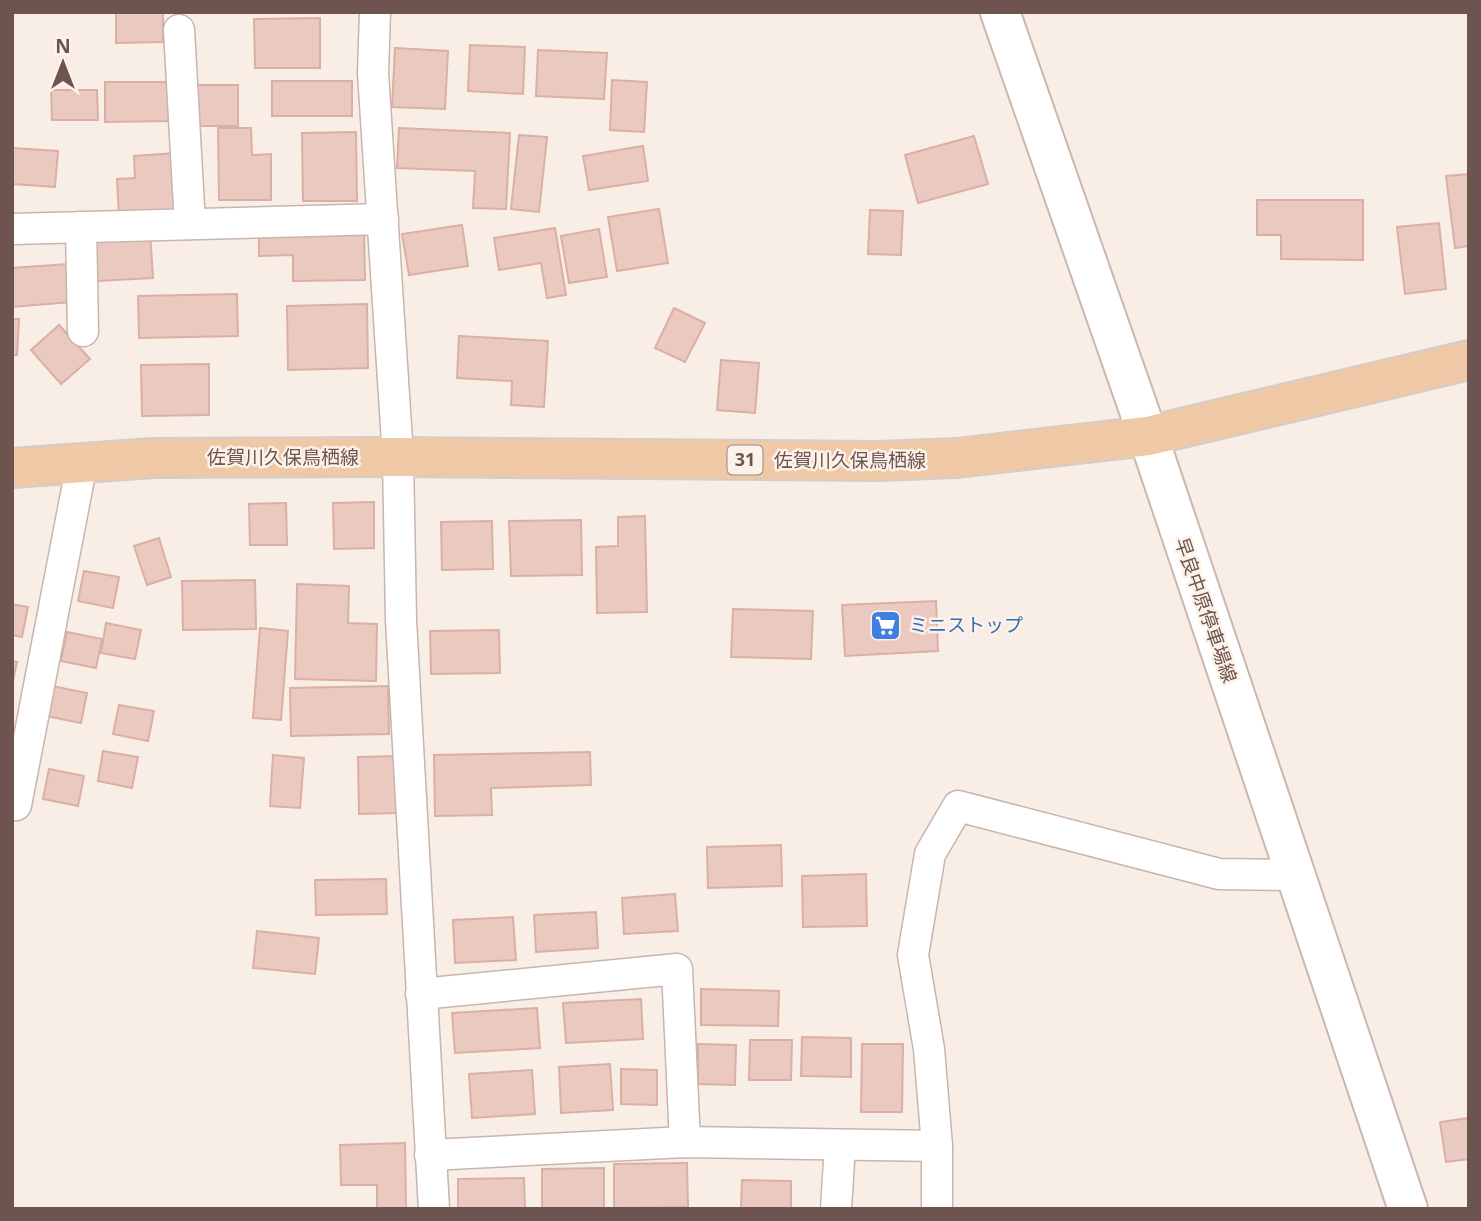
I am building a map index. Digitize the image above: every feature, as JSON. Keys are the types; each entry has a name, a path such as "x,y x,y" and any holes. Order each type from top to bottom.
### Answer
{"main road":[{"name":"早良中原停車場線","path":"1000,12 1148,436 1408,1209"},
{"name":"佐賀川久保鳥栖線","path":"12,468 153,458 879,461 957,458 1148,436 1469,360"}],"street":[{"path":"375,12 373,73 398,457 401,620 434,1209"},
{"path":"178,30 190,224"},
{"path":"12,229 383,219"},
{"path":"80,227 83,331"},
{"path":"16,805 82,463"},
{"path":"937,1209 937,1146 929,1049 913,955 930,855 958,806 1219,874 1296,875"},
{"path":"422,994 677,969 685,1142"},
{"path":"430,1155 685,1142 937,1146"},
{"path":"836,1209 840,1144"}],"building":[{"path":"116,12 163,12 163,42 116,43"},
{"path":"320,18 320,68 255,68 254,19"},
{"path":"470,45 525,47 523,94 468,91"},
{"path":"395,48 448,51 445,109 392,107"},
{"path":"538,50 607,53 604,99 536,96"},
{"path":"612,80 647,82 644,132 610,130"},
{"path":"272,81 352,81 352,116 272,116"},
{"path":"105,82 171,82 171,121 105,122"},
{"path":"193,85 238,85 238,126 194,126"},
{"path":"51,90 97,90 98,120 52,120"},
{"path":"218,128 251,128 252,155 271,154 271,200 219,200"},
{"path":"399,128 510,133 506,209 473,208 475,171 397,168"},
{"path":"356,132 357,201 303,201 302,133"},
{"path":"519,135 547,137 539,212 511,209"},
{"path":"974,136 988,184 918,203 905,155"},
{"path":"643,146 648,181 589,190 583,156"},
{"path":"12,148 58,151 55,187 12,184"},
{"path":"175,153 179,214 119,217 117,179 135,178 134,156"},
{"path":"1469,174 1469,246 1455,248 1446,176"},
{"path":"1257,200 1363,200 1363,260 1281,259 1281,235 1257,235"},
{"path":"659,209 668,263 617,271 608,217"},
{"path":"870,210 903,211 901,255 868,254"},
{"path":"1439,223 1446,289 1405,294 1397,227"},
{"path":"462,225 468,266 409,275 402,234"},
{"path":"364,228 365,280 293,281 293,255 259,256 259,229"},
{"path":"555,228 566,295 547,298 541,263 499,270 494,238"},
{"path":"599,229 607,277 569,283 561,236"},
{"path":"150,232 153,278 97,281 94,235"},
{"path":"68,264 71,302 12,307 12,268"},
{"path":"237,294 238,336 139,338 138,296"},
{"path":"367,304 368,368 288,370 287,306"},
{"path":"674,308 705,323 685,362 655,348"},
{"path":"12,319 19,319 17,355 12,355"},
{"path":"59,325 90,359 61,384 31,350"},
{"path":"459,336 548,341 544,407 511,405 512,381 457,378"},
{"path":"721,360 759,363 755,413 717,410"},
{"path":"209,364 209,415 142,416 141,365"},
{"path":"374,502 374,548 334,549 333,503"},
{"path":"286,503 287,545 250,545 249,504"},
{"path":"645,516 647,612 597,613 596,547 618,546 618,517"},
{"path":"581,520 582,575 511,576 509,521"},
{"path":"492,521 493,569 442,570 441,522"},
{"path":"159,538 171,577 147,585 134,546"},
{"path":"84,571 119,577 113,608 78,601"},
{"path":"255,580 256,629 183,630 182,581"},
{"path":"297,584 349,586 348,623 377,624 376,681 295,679"},
{"path":"936,601 938,651 845,656 842,605"},
{"path":"12,604 28,607 22,637 12,635"},
{"path":"733,609 813,611 811,659 731,657"},
{"path":"106,623 141,630 135,659 101,653"},
{"path":"260,628 288,631 281,720 253,718"},
{"path":"499,630 500,673 431,674 430,631"},
{"path":"67,632 102,639 96,668 61,661"},
{"path":"12,661 17,662 12,685"},
{"path":"52,686 87,693 81,723 46,716"},
{"path":"388,686 389,734 291,736 290,688"},
{"path":"119,705 154,711 148,741 113,734"},
{"path":"103,751 138,757 132,788 98,781"},
{"path":"590,752 591,785 491,788 492,815 435,816 434,755"},
{"path":"273,755 304,758 300,808 270,806"},
{"path":"397,756 398,813 359,814 358,757"},
{"path":"49,769 84,776 78,806 43,799"},
{"path":"781,845 782,886 708,888 707,847"},
{"path":"866,874 867,926 803,927 802,876"},
{"path":"386,879 387,914 316,915 315,880"},
{"path":"675,894 678,931 624,934 622,898"},
{"path":"596,912 598,948 536,952 534,915"},
{"path":"513,917 516,960 455,963 453,920"},
{"path":"257,931 319,938 315,974 253,968"},
{"path":"701,989 779,991 778,1026 701,1025"},
{"path":"641,999 643,1039 566,1043 563,1003"},
{"path":"537,1008 540,1048 455,1053 452,1013"},
{"path":"802,1037 851,1038 851,1077 801,1076"},
{"path":"750,1040 792,1040 791,1080 749,1080"},
{"path":"698,1044 736,1045 735,1085 698,1084"},
{"path":"862,1044 903,1044 902,1112 861,1112"},
{"path":"610,1064 613,1110 561,1113 559,1067"},
{"path":"621,1069 657,1070 657,1105 621,1104"},
{"path":"532,1070 535,1114 472,1118 469,1074"},
{"path":"1469,1118 1469,1159 1446,1162 1440,1122"},
{"path":"405,1143 406,1209 377,1209 377,1185 341,1185 340,1145"},
{"path":"687,1163 688,1207 614,1208 614,1164"},
{"path":"604,1168 604,1208 542,1209 542,1169"},
{"path":"524,1178 525,1209 458,1209 458,1179"},
{"path":"742,1180 791,1181 791,1209 741,1209"}],"place":[{"name":"ミニストップ","path":"886,625"}]}
